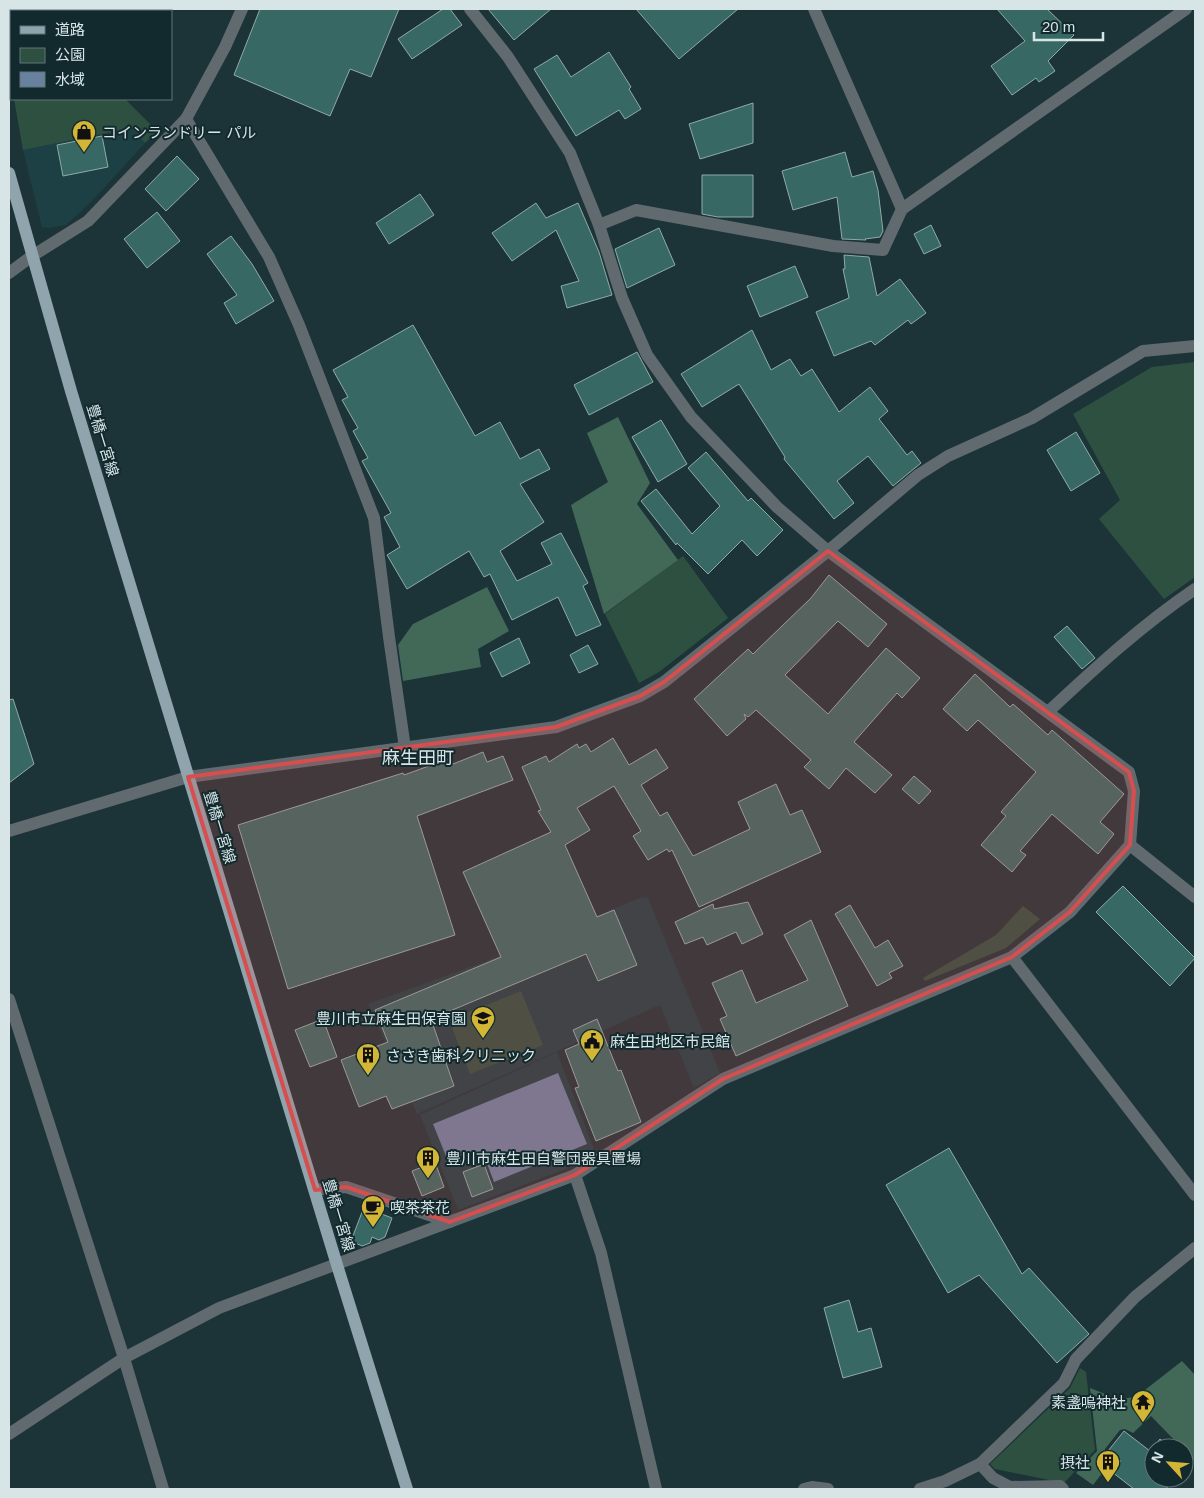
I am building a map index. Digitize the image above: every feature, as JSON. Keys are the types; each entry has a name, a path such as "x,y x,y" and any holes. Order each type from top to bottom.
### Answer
{"main road":[{"name":"豊橋一宮線","path":"9,173 32,256 188,777 337,1265 408,1489"}],"street":[{"path":"9,273 88,220 186,119 226,47 242,9"},
{"path":"9,1434 124,1358 219,1308 575,1175 723,1079 1012,957 1070,912 1130,845 1134,791 1129,772 828,551 777,508 691,417 647,355 622,298 599,225 570,153 508,57 470,9"},
{"path":"814,9 902,209"},
{"path":"599,225 636,210 833,246 883,250 902,209 1186,9"},
{"path":"186,119 269,256 299,325 374,518 405,748"},
{"path":"9,831 188,777 556,727 640,696 664,682 828,551 918,475 948,456 1032,418 1143,351 1195,346"},
{"path":"1048,712 1098,665 1160,614 1195,590"},
{"path":"1130,845 1195,897"},
{"path":"1012,957 1195,1195"},
{"path":"9,1000 124,1358 163,1489"},
{"path":"575,1175 601,1253 656,1489"},
{"path":"315,1190 346,1187 450,1222"},
{"path":"920,1489 945,1481 980,1464 1064,1383 1076,1359 1135,1297 1195,1248"},
{"path":"980,1464 993,1478 1010,1487 1060,1486 1063,1489"},
{"path":"804,1489 812,1487 828,1489"}],"highlighted area":[{"path":"828,551 1129,772 1134,791 1130,845 1070,912 1012,957 723,1079 575,1175 450,1222 346,1187 315,1190 188,777 556,727 640,696 664,682"}],"shaded area":[{"path":"132,128 145,143 91,202 66,225 49,228 42,227 23,150"},
{"name":"豊川市立麻生田保育園","path":"642,897 648,898 720,1073 694,1088 660,1005 417,1114 368,1004 481,963"},
{"path":"557,1052 594,1149 566,1169 458,1210 420,1115"}],"green space":[{"path":"9,9 52,9 10,10 10,74"},
{"path":"14,100 126,100 157,131 145,143 132,128 23,150"},
{"path":"1195,362 1195,577 1164,599 1099,519 1120,500 1073,414 1152,367"},
{"path":"618,417 650,483 637,504 678,560 604,614 571,505 608,482 587,433"},
{"path":"683,556 728,618 659,672 639,683 605,614"},
{"path":"487,587 509,631 478,649 481,667 403,681 398,645 413,624"},
{"path":"1023,906 1040,919 1006,948 925,981 923,978 996,935"},
{"path":"521,991 543,1045 470,1074 449,1020"},
{"path":"1182,1361 1195,1375 1195,1462 1194,1438 1172,1438 1151,1416 1133,1433 1125,1429 1120,1430 1105,1449 1104,1456 1110,1463 1093,1485 1076,1473 1097,1451 1090,1388 1118,1399 1136,1397"},
{"path":"1080,1368 1086,1372 1095,1450 1064,1483 995,1469 990,1464 1070,1388"}],"water":[{"path":"558,1073 587,1144 494,1182 483,1153 450,1166 433,1124"}],"building":[{"path":"260,9 399,9 371,77 350,69 330,116 234,75"},
{"path":"443,9 450,9 462,25 412,59 398,39"},
{"path":"488,9 551,9 514,40"},
{"path":"636,9 738,9 679,59"},
{"path":"997,9 1047,9 1074,35 1048,61 1055,71 1039,82 1036,78 1012,95 991,66 1025,41"},
{"path":"609,52 631,87 629,89 641,109 625,119 619,110 576,136 534,69 557,55 571,77"},
{"path":"753,103 753,143 700,159 689,124"},
{"path":"102,136 108,167 63,176 57,145"},
{"path":"845,152 852,177 873,171 878,190 883,231 880,237 866,240 842,239 837,197 793,210 782,171"},
{"path":"177,156 199,179 166,211 145,189"},
{"path":"702,175 753,175 753,217 718,217 702,214"},
{"path":"420,194 434,215 389,244 376,223"},
{"path":"536,203 546,218 578,203 599,252 612,295 567,308 561,286 579,281 556,230 512,261 492,233"},
{"path":"157,212 180,241 147,268 124,239"},
{"path":"931,225 941,246 924,254 914,234"},
{"path":"659,228 675,265 627,288 615,249"},
{"path":"231,236 252,264 274,301 236,324 224,303 237,295 207,254"},
{"path":"844,255 869,257 877,296 900,279 926,313 911,324 908,320 875,345 871,341 834,356 816,312 849,298 843,269 845,269"},
{"path":"795,266 808,297 760,317 747,286"},
{"path":"413,325 475,436 500,422 520,459 539,449 550,469 520,484 544,522 500,551 517,581 552,564 541,543 561,533 588,583 583,586 601,625 576,636 558,597 512,620 490,574 484,577 469,551 407,589 387,555 400,547 384,517 391,513 362,461 368,458 353,431 358,428 342,400 348,397 333,370"},
{"path":"752,330 771,370 790,359 801,376 812,369 839,412 870,387 888,411 879,419 907,455 912,451 921,463 893,486 868,456 837,481 854,503 834,519 784,459 785,457 739,384 702,407 681,374"},
{"path":"637,352 653,382 589,415 574,385"},
{"path":"661,420 687,464 658,482 632,437"},
{"path":"1076,432 1100,473 1071,491 1047,450"},
{"path":"706,452 748,501 751,498 783,530 757,556 742,540 708,574 677,543 676,545 641,501 656,489 692,534 720,506 688,468"},
{"path":"829,575 887,624 868,647 838,621 785,675 828,714 886,648 920,678 902,698 897,693 854,742 892,775 875,793 846,768 829,789 804,767 811,760 756,710 748,717 744,714 746,719 727,736 694,699 748,649 753,654 811,598"},
{"path":"1067,626 1095,658 1082,669 1054,637"},
{"path":"519,638 530,663 502,677 490,653"},
{"path":"588,645 598,664 579,673 570,655"},
{"path":"975,674 1010,707 1013,704 1048,735 1052,730 1124,794 1100,822 1114,834 1098,854 1052,814 1020,851 1026,855 1012,872 981,845 1006,816 1001,812 1036,772 978,720 967,731 943,709"},
{"path":"13,699 34,764 9,783 9,700"},
{"path":"613,738 629,765 656,749 668,768 641,785 660,816 667,812 693,856 750,829 738,802 776,784 790,815 802,810 821,852 699,907 672,850 669,852 667,849 648,860 633,836 641,831 614,786 577,808 590,830 565,845 597,917 614,910 637,965 598,981 586,954 431,1019 454,1086 392,1109 386,1096 359,1107 341,1060 388,1042 375,1010 501,957 463,872 551,832 538,811 541,810 522,767 546,756 549,762 577,744 579,748 586,744 591,752"},
{"path":"483,752 487,762 503,756 513,780 417,816 455,935 288,989 238,825 403,773 404,775 451,758 453,764"},
{"path":"914,776 931,791 919,804 902,789"},
{"path":"1123,886 1195,958 1170,986 1096,912"},
{"path":"748,902 763,934 742,944 736,932 707,945 703,937 685,944 675,922 713,904 714,909"},
{"path":"850,905 875,948 888,940 903,966 889,973 892,978 877,986 835,914"},
{"path":"811,920 848,1006 736,1056 720,1019 727,1016 712,983 742,970 756,1003 808,980 784,935"},
{"path":"323,1019 337,1057 310,1067 295,1030"},
{"path":"597,1019 618,1071 621,1070 641,1122 596,1141 575,1088 579,1087 565,1050 579,1044 573,1030"},
{"path":"949,1148 1022,1274 1029,1268 1089,1334 1057,1363 979,1275 948,1293 886,1185"},
{"name":"豊川市麻生田自警団器具置場","path":"435,1162 444,1187 422,1196 412,1171"},
{"path":"484,1164 493,1189 472,1197 463,1172"},
{"name":"喫茶茶花","path":"364,1207 392,1218 385,1237 379,1240 372,1237 370,1243 362,1246 351,1241"},
{"path":"849,1300 858,1332 871,1328 882,1367 843,1378 824,1308"},
{"path":"1124,1431 1144,1446 1144,1488 1167,1488 1134,1489 1112,1472 1121,1461 1108,1451"}],"place":[{"name":"コインランドリー パル","path":"84,153"},
{"name":"豊川市立麻生田保育園","path":"483,1039"},
{"name":"麻生田地区市民館","path":"592,1062"},
{"name":"ささき歯科クリニック","path":"368,1076"},
{"name":"豊川市麻生田自警団器具置場","path":"428,1179"},
{"name":"喫茶茶花","path":"373,1228"},
{"name":"素盞嗚神社","path":"1143,1423"},
{"name":"摂社","path":"1108,1483"}],"district":[{"name":"麻生田町","path":"418,758"}]}
